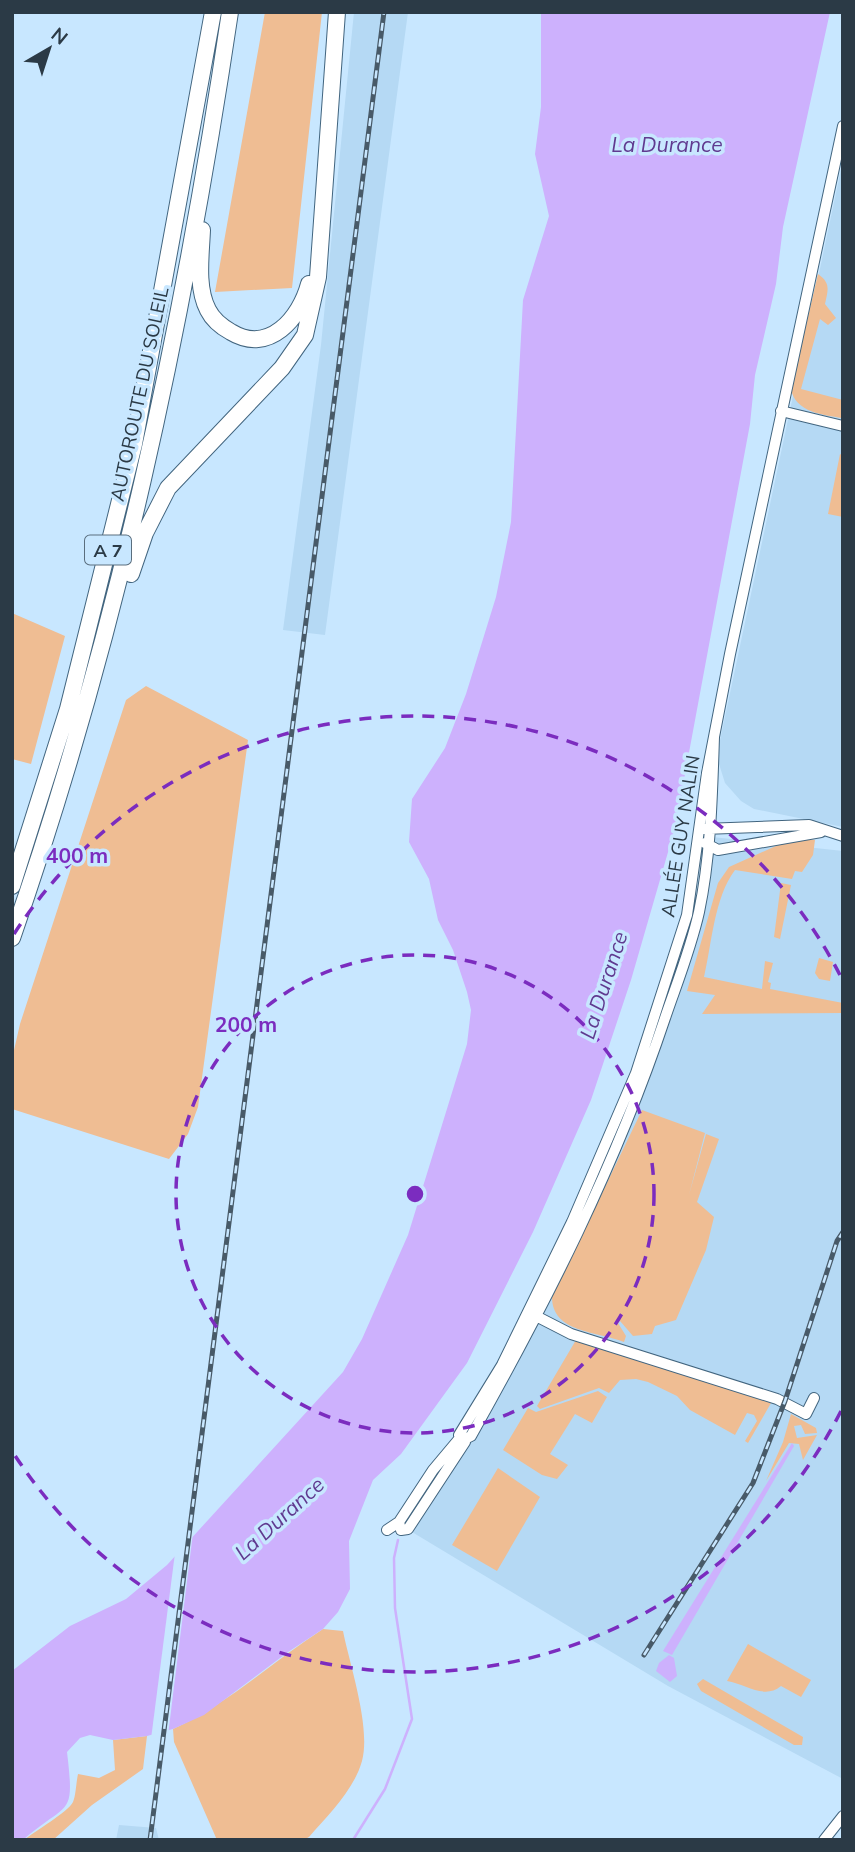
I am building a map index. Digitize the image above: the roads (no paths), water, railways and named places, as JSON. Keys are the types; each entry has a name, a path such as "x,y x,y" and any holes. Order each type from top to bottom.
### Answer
{"highway":[{"path":"179,208 183,133 203,12"},
{"name":"AUTOROUTE DU SOLEIL","path":"12,886 68,709 134,444 213,12"},
{"name":"AUTOROUTE DU SOLEIL","path":"12,938 90,699 154,437 202,186 230,12"},
{"path":"202,186 201,286 208,310 219,325 238,336 256,340 271,336 293,318 301,306 311,275 330,12"},
{"path":"90,699 106,663 134,561 168,488 186,466 282,368 304,335 318,277 337,12"}],"street":[{"path":"714,737 843,126"},
{"path":"781,411 843,426"},
{"name":"ALLÉE GUY NALIN","path":"533,1314 636,1073 687,915 710,836 714,737"},
{"name":"ALLÉE GUY NALIN","path":"387,1530 399,1522 433,1470 462,1441 580,1231 644,1080 693,934 710,836 714,737"},
{"path":"710,836 746,829 809,825 843,836"},
{"path":"710,836 824,832"},
{"path":"533,1314 571,1334 777,1399 806,1414 814,1398"},
{"path":"824,1840 843,1816"}],"water":[{"name":"La Durance","path":"541,12 830,12 783,227 776,284 755,375 750,424 675,828 631,980 591,1100 533,1232 467,1363 401,1454 373,1480 349,1541 350,1589 338,1612 323,1629 204,1715 173,1729 147,1736 113,1740 90,1735 80,1738 67,1752 70,1788 65,1806 23,1840 12,1840 12,1671 70,1626 126,1599 167,1565 343,1372 362,1339 408,1235 467,1044 471,1010 467,992 453,950 438,920 429,879 409,842 412,799 445,748 466,694 496,597 511,522 523,300 549,216 535,154 541,107"},
{"path":"792,1443 794,1446 672,1655 663,1651"},
{"path":"669,1655 674,1658 677,1676 670,1682 656,1671 659,1663"}],"waterway":[{"path":"353,1840 385,1789 412,1719 395,1608 394,1558 398,1540"}],"railway":[{"path":"150,1840 384,12"},
{"path":"644,1655 753,1483 785,1401 837,1241 843,1232"}]}
